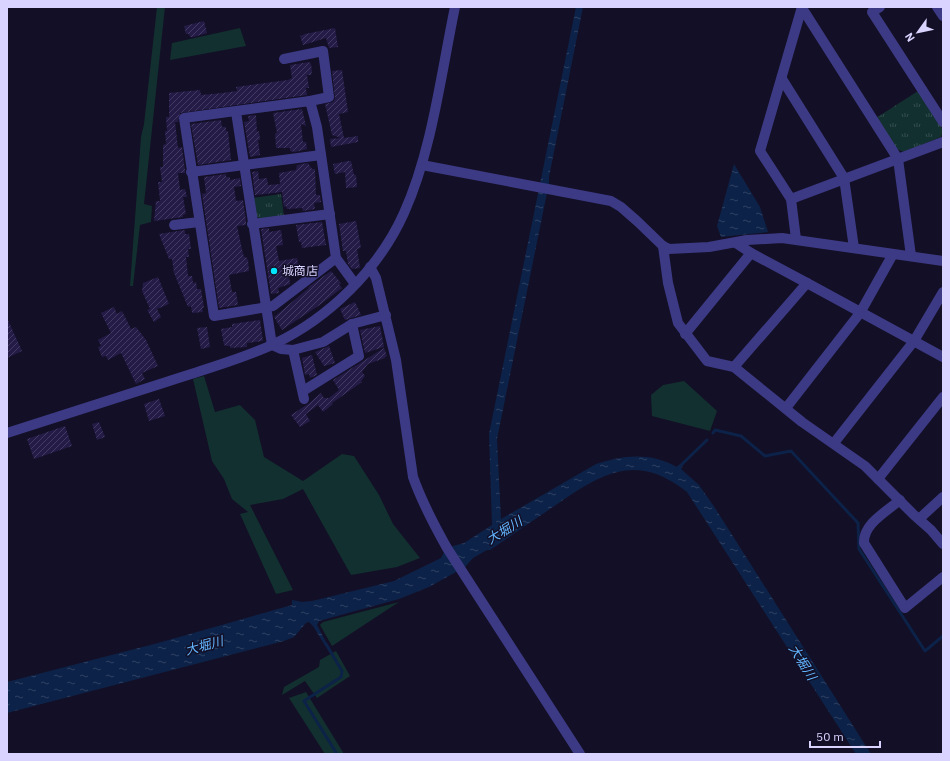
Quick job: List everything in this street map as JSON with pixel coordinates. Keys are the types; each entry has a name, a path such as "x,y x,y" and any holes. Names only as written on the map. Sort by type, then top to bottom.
{"street":[{"path":"7,433 187,375 272,345 297,332 320,316 355,284 370,267 396,230 422,165 455,7"},
{"path":"880,7 872,12 943,122"},
{"path":"937,7 943,16"},
{"path":"796,239 791,199 760,151 802,8"},
{"path":"802,8 898,159 911,256"},
{"path":"284,59 322,51 329,97 236,112 184,118 214,316 273,306 336,258"},
{"path":"782,79 844,178 854,248"},
{"path":"310,101 317,127 336,258 355,284"},
{"path":"236,112 252,224 272,345"},
{"path":"791,199 943,142"},
{"path":"191,172 321,155"},
{"path":"422,165 611,201 621,207 637,221 662,246 677,250 773,238 796,239 943,261"},
{"path":"252,224 330,214"},
{"path":"174,225 199,222"},
{"path":"736,243 751,253 943,357"},
{"path":"662,246 668,283 678,323 707,361 734,367 802,422 865,466 931,530 943,544"},
{"path":"685,334 751,253"},
{"path":"786,408 860,312 894,254"},
{"path":"370,267 376,278 396,360 413,477 431,520 447,548 580,754"},
{"path":"734,367 807,283"},
{"path":"834,443 914,341 943,292"},
{"path":"272,345 281,349 293,350 323,342 352,324 386,315"},
{"path":"293,350 304,395 359,356 352,324"},
{"path":"878,479 943,397"},
{"path":"919,519 943,497"},
{"path":"900,500 868,526 863,535 864,543 905,608 943,577"}],"green space":[{"path":"157,7 165,7 144,204 152,206 151,222 140,225 133,286 130,286 141,137 144,124"},
{"path":"240,28 246,46 170,60 172,43"},
{"path":"918,91 943,130 941,137 904,152 896,149 876,118"},
{"path":"281,194 284,216 260,219 255,215 253,198"},
{"path":"204,376 215,412 240,405 255,420 264,457 303,481 342,454 354,456 379,495 393,524 420,558 397,567 351,575 303,489 283,499 250,505 293,590 276,594 240,514 248,512 232,499 224,479 212,461 193,379"},
{"path":"684,381 717,411 710,431 652,416 651,395 663,385"},
{"path":"399,602 332,646 320,625 323,622"},
{"path":"336,651 350,676 317,698 305,681 282,695 284,687 319,667 320,660"},
{"path":"306,692 344,754 325,754 289,698"}],"water":[{"name":"大堀川","path":"576,7 583,7 497,439 501,519 596,464 606,461 637,456 657,459 677,467 679,465 683,467 681,469 699,485 715,508 871,754 856,754 687,492 668,480 651,472 634,470 618,472 587,485 490,550 487,550 473,558 465,567 429,587 399,599 319,621 317,625 328,646 326,647 309,622 306,623 294,637 284,641 7,713 7,682 158,643 292,605 292,600 302,602 312,601 394,581 441,558 444,552 447,553 453,546 464,543 492,525 489,434"},
{"path":"734,164 760,207 768,232 721,237 717,226"}],"building":[{"path":"204,21 207,33 194,37 190,37 189,34 186,34 184,26"},
{"path":"335,28 338,47 329,48 326,38 303,45 300,36"},
{"path":"309,62 311,64 312,71 311,75 307,75 309,88 306,88 307,95 180,113 178,122 175,122 178,148 182,147 185,173 178,173 180,190 185,189 187,197 183,197 186,214 183,215 183,217 154,221 156,201 160,201 158,182 162,182 160,167 163,167 163,145 166,144 165,131 167,131 166,117 169,117 169,93 200,90 201,95 222,93 237,91 236,87 288,80 292,78 290,65"},
{"path":"342,70 348,112 339,114 344,138 358,136 358,142 331,147 330,139 341,138 332,135 325,104 333,102 335,99 332,71"},
{"path":"302,109 306,126 301,124 303,142 306,142 307,149 295,152 290,151 290,148 276,148 275,133 277,133 273,113"},
{"path":"256,115 257,132 259,131 260,140 258,140 260,155 250,157 244,122 249,121 248,116"},
{"path":"221,120 222,127 226,127 226,131 228,131 231,160 198,165 191,124"},
{"path":"351,161 354,175 356,175 357,187 346,188 345,172 335,174 333,164"},
{"path":"308,163 312,169 315,169 316,195 320,195 321,202 314,203 315,209 303,211 302,208 287,209 286,206 284,207 282,192 255,195 252,172 258,171 259,179 267,178 268,185 280,184 279,173 296,170 297,165"},
{"path":"226,174 226,177 230,177 230,180 240,178 241,186 234,187 236,201 243,200 246,225 237,226 244,257 248,260 249,271 229,275 232,292 236,292 238,305 219,308 202,194 206,193 204,177"},
{"path":"356,221 361,248 357,249 360,268 352,269 348,264 346,251 343,251 339,224"},
{"path":"322,222 326,245 302,248 301,242 299,242 296,225"},
{"path":"269,228 269,232 281,230 283,245 276,246 279,261 297,258 300,274 289,275 290,284 278,288 279,293 271,294 261,229"},
{"path":"185,230 185,234 189,234 191,249 188,249 189,257 186,257 188,276 192,276 193,283 196,282 197,289 201,289 204,308 202,308 203,312 192,313 191,306 188,307 174,273 172,259 169,259 159,234"},
{"path":"331,271 341,283 339,284 342,288 282,330 274,317 310,287 307,288"},
{"path":"158,277 169,304 157,309 161,317 154,322 147,310 150,309 142,291 143,283"},
{"path":"355,302 361,315 345,320 340,309"},
{"path":"114,307 117,314 122,311 131,329 136,327 146,340 158,366 142,373 145,379 136,384 121,353 108,360 106,356 102,357 98,347 101,346 98,340 111,333 101,313"},
{"path":"7,318 22,351 7,358"},
{"path":"260,320 263,341 247,343 247,347 230,348 230,346 224,345 221,329 232,327 232,324"},
{"path":"380,326 384,347 365,353 360,330"},
{"path":"207,327 210,347 201,349 197,328"},
{"path":"329,346 335,363 324,366 315,352"},
{"path":"384,348 387,356 368,364 362,372 365,376 361,381 362,382 332,403 333,404 323,412 318,405 306,414 310,421 300,427 291,415 321,393 324,398 329,398 339,390 333,380"},
{"path":"312,355 317,375 310,378 309,374 305,375 302,358"},
{"path":"159,399 165,416 149,421 144,404"},
{"path":"99,422 105,437 97,440 92,424"},
{"path":"65,426 72,446 34,459 27,439"}],"waterway":[{"path":"713,433 715,430 741,436 765,456 791,451 858,523 859,549 925,651 943,636"},
{"path":"678,468 707,440"},
{"path":"326,644 342,671 341,677 304,701 337,754"}],"place":[{"name":"城商店","path":"274,271"}]}
